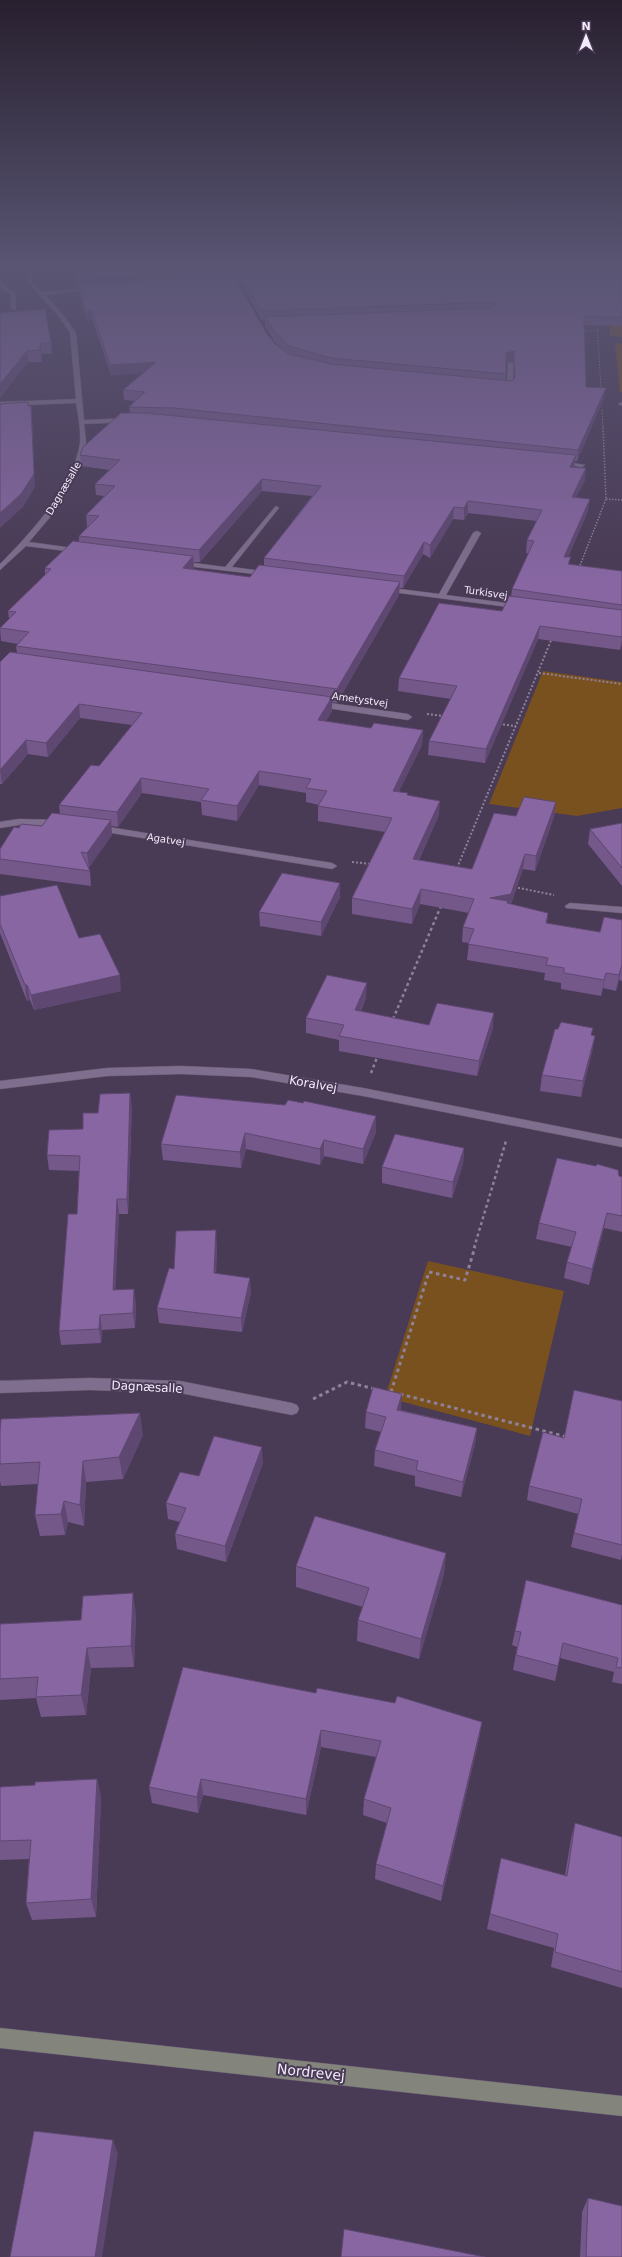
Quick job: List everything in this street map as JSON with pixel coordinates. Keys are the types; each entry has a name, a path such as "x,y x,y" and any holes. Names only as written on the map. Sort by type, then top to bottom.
{"street":[{"name":"Dagnæsalle","path":"0,568 24,544 48,516 79,462 83,442 76,369"},
{"path":"494,386 510,388 510,369"},
{"path":"0,404 79,401"},
{"path":"82,422 138,420"},
{"path":"551,462 582,465"},
{"path":"227,569 276,508"},
{"name":"Turkisvej","path":"442,596 477,533"},
{"path":"24,544 86,552"},
{"path":"172,562 281,576"},
{"name":"Turkisvej","path":"373,588 530,608"},
{"name":"Ametystvej","path":"306,703 408,717"},
{"path":"0,825 19,822 72,824"},
{"name":"Agatvej","path":"86,826 332,866"},
{"path":"570,906 622,910"},
{"name":"Koralvej","path":"0,1085 107,1072 181,1070 252,1073 363,1092 622,1143"},
{"name":"Dagnæsalle","path":"0,1387 90,1384 180,1387 292,1409"},
{"name":"Nordrevej","path":"0,2038 622,2106"}],"path":[{"path":"600,369 601,391"},
{"path":"579,570 606,499 602,403"},
{"path":"606,499 622,500"},
{"path":"456,870 539,673 554,633"},
{"path":"539,673 622,684"},
{"path":"408,717 428,714 450,717"},
{"path":"494,723 516,726"},
{"path":"332,866 357,861 372,864"},
{"path":"506,886 552,893 570,906"},
{"path":"393,1020 444,899"},
{"path":"363,1092 381,1049"},
{"path":"391,1392 429,1272 465,1280 506,1140"},
{"path":"292,1409 347,1382 568,1437"}],"shaded area":[{"path":"618,369 622,369 622,392 620,392"},
{"path":"543,671 622,682 622,808 577,816 489,804"},
{"path":"428,1261 564,1291 530,1436 385,1397"}],"building":[{"path":"0,369 12,369 0,384"},
{"path":"147,369 387,369 511,381 515,378 515,369 586,369 586,387 606,388 578,450 174,408 129,407 145,392 123,390"},
{"path":"455,369 506,369 506,374"},
{"path":"28,402 28,406 31,406 34,474 21,494 0,513 0,404"},
{"path":"121,413 145,413 576,455 570,467 586,468 572,497 590,499 564,557 571,557 568,564 622,571 622,605 512,589 534,541 527,540 542,510 468,501 464,508 454,507 430,545 424,542 404,576 264,558 321,486 262,479 199,550 79,536 99,516 86,515 115,486 95,484 120,460 80,455 83,447"},
{"path":"73,541 193,556 183,568 250,577 259,565 400,582 337,689 16,646 29,632 0,628 16,612 8,611 51,569 45,568"},
{"path":"509,596 622,610 622,637 540,626 486,749 429,741 457,686 399,678 439,603 502,611"},
{"path":"10,652 332,697 318,720 371,728 374,723 423,730 393,791 440,801 413,859 472,869 494,813 516,816 524,797 556,802 536,856 525,854 511,894 490,898 508,901 507,903 548,913 546,923 600,932 604,917 622,920 622,965 619,975 606,973 604,980 564,973 564,968 546,965 548,958 468,944 474,929 463,927 474,899 421,889 412,909 352,898 392,818 318,806 327,791 306,788 311,779 259,771 237,806 201,800 209,789 141,778 117,812 59,805 91,765 99,766 142,713 79,704 46,743 26,740 0,770 0,662"},
{"path":"52,813 111,820 87,853 81,852 90,871 0,859 0,849 14,827 19,828 21,824 42,826"},
{"path":"622,823 622,868 590,829"},
{"path":"282,873 340,883 321,922 259,912"},
{"path":"57,885 79,938 100,934 120,975 31,995 27,985 25,985 0,924 0,896"},
{"path":"327,975 367,983 355,1010 429,1025 437,1003 494,1013 479,1061 339,1036 344,1025 306,1018"},
{"path":"561,1022 593,1028 591,1035 595,1036 583,1081 542,1075 555,1029 558,1029"},
{"path":"130,1093 127,1199 117,1199 113,1290 134,1289 133,1313 100,1315 99,1329 59,1331 68,1214 77,1214 80,1156 47,1155 49,1130 83,1129 83,1113 98,1113 100,1094"},
{"path":"176,1095 285,1105 288,1100 303,1103 304,1101 376,1116 363,1149 324,1140 320,1149 245,1133 240,1152 161,1144"},
{"path":"395,1134 464,1148 453,1182 382,1167"},
{"path":"557,1158 596,1166 597,1164 618,1170 619,1176 622,1177 622,1216 607,1213 592,1269 567,1262 576,1232 539,1223"},
{"path":"216,1230 214,1273 250,1278 241,1318 157,1308 169,1268 174,1269 176,1231"},
{"path":"373,1387 402,1394 397,1410 477,1428 463,1482 416,1470 418,1461 375,1450 386,1417 366,1412"},
{"path":"574,1390 622,1401 622,1545 574,1533 582,1499 529,1486 543,1432 564,1438"},
{"path":"140,1413 119,1457 83,1461 80,1505 64,1501 61,1514 35,1515 40,1462 0,1464 1,1419"},
{"path":"214,1436 262,1447 225,1546 175,1534 186,1508 166,1503 180,1472 199,1476"},
{"path":"315,1516 446,1553 421,1639 358,1620 369,1588 296,1566"},
{"path":"526,1580 622,1605 622,1668 616,1667 618,1658 563,1643 558,1666 516,1655 521,1632 515,1631"},
{"path":"133,1593 131,1646 87,1648 81,1695 36,1697 38,1677 0,1679 0,1624 81,1620 83,1596"},
{"path":"183,1667 316,1693 317,1688 395,1703 397,1696 482,1722 443,1886 376,1864 391,1808 364,1799 381,1741 321,1730 306,1799 201,1779 197,1797 149,1787"},
{"path":"97,1779 91,1899 26,1903 31,1840 0,1841 0,1787 35,1785 35,1782"},
{"path":"575,1823 622,1837 622,1972 555,1952 558,1934 490,1914 501,1858 567,1876"},
{"path":"34,2131 113,2140 95,2257 10,2257"},
{"path":"588,2198 622,2206 622,2257 586,2257"},
{"path":"344,2229 485,2257 341,2257"}]}
